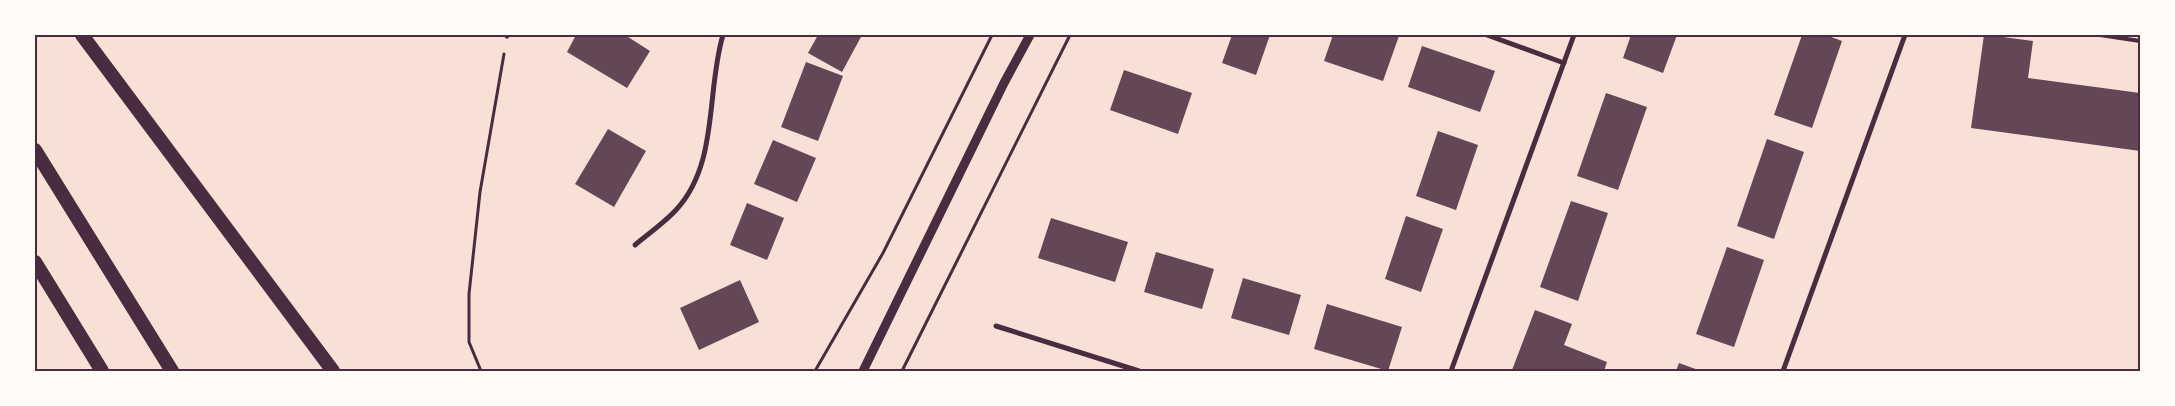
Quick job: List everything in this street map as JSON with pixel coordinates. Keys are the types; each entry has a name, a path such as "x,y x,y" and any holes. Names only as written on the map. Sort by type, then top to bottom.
{"highway":[{"path":"82,35 333,371"},
{"path":"35,150 172,371"},
{"path":"35,262 102,371"}],"street":[{"path":"635,245 676,210 695,182 708,136 718,50 723,35"},
{"path":"863,371 1004,83 1030,35"},
{"path":"1487,35 1564,63"},
{"path":"1451,371 1574,35"},
{"path":"1783,371 1905,35"},
{"path":"996,326 1139,371"}],"lane":[{"path":"2100,35 2140,41"}],"path":[{"path":"481,371 470,342 469,294 480,192 508,35"},
{"path":"815,371 883,253 992,35"},
{"path":"902,371 1070,35"}],"building":[{"path":"576,35 625,35 650,51 627,88 567,52"},
{"path":"818,35 862,35 842,72 808,53"},
{"path":"1232,35 1270,35 1256,75 1222,63"},
{"path":"1333,35 1399,36 1383,81 1324,61"},
{"path":"1631,35 1677,35 1663,73 1623,58"},
{"path":"1802,35 1826,35 1842,41 1812,128 1774,115"},
{"path":"1984,35 2003,35 2003,37 2033,41 2028,78 2140,93 2140,151 1971,128"},
{"path":"1422,46 1495,71 1480,112 1408,87"},
{"path":"806,62 843,76 818,141 781,127"},
{"path":"1124,70 1192,93 1178,134 1110,110"},
{"path":"1606,93 1647,107 1618,190 1577,176"},
{"path":"608,129 646,151 614,207 575,184"},
{"path":"1438,131 1478,145 1456,210 1416,196"},
{"path":"1767,139 1804,152 1774,239 1737,226"},
{"path":"773,140 816,158 797,202 754,184"},
{"path":"1571,201 1608,213 1578,301 1540,287"},
{"path":"747,203 784,218 767,260 730,245"},
{"path":"1406,216 1443,229 1421,292 1385,279"},
{"path":"1051,218 1128,242 1115,282 1038,258"},
{"path":"1727,247 1764,260 1734,347 1696,334"},
{"path":"1156,252 1214,269 1202,309 1144,292"},
{"path":"1243,278 1301,295 1289,335 1231,318"},
{"path":"740,280 759,322 699,350 680,308"},
{"path":"1327,304 1402,327 1388,371 1314,349"},
{"path":"1535,310 1572,324 1564,345 1607,362 1604,371 1512,370"},
{"path":"1679,363 1701,371 1676,371"}]}
